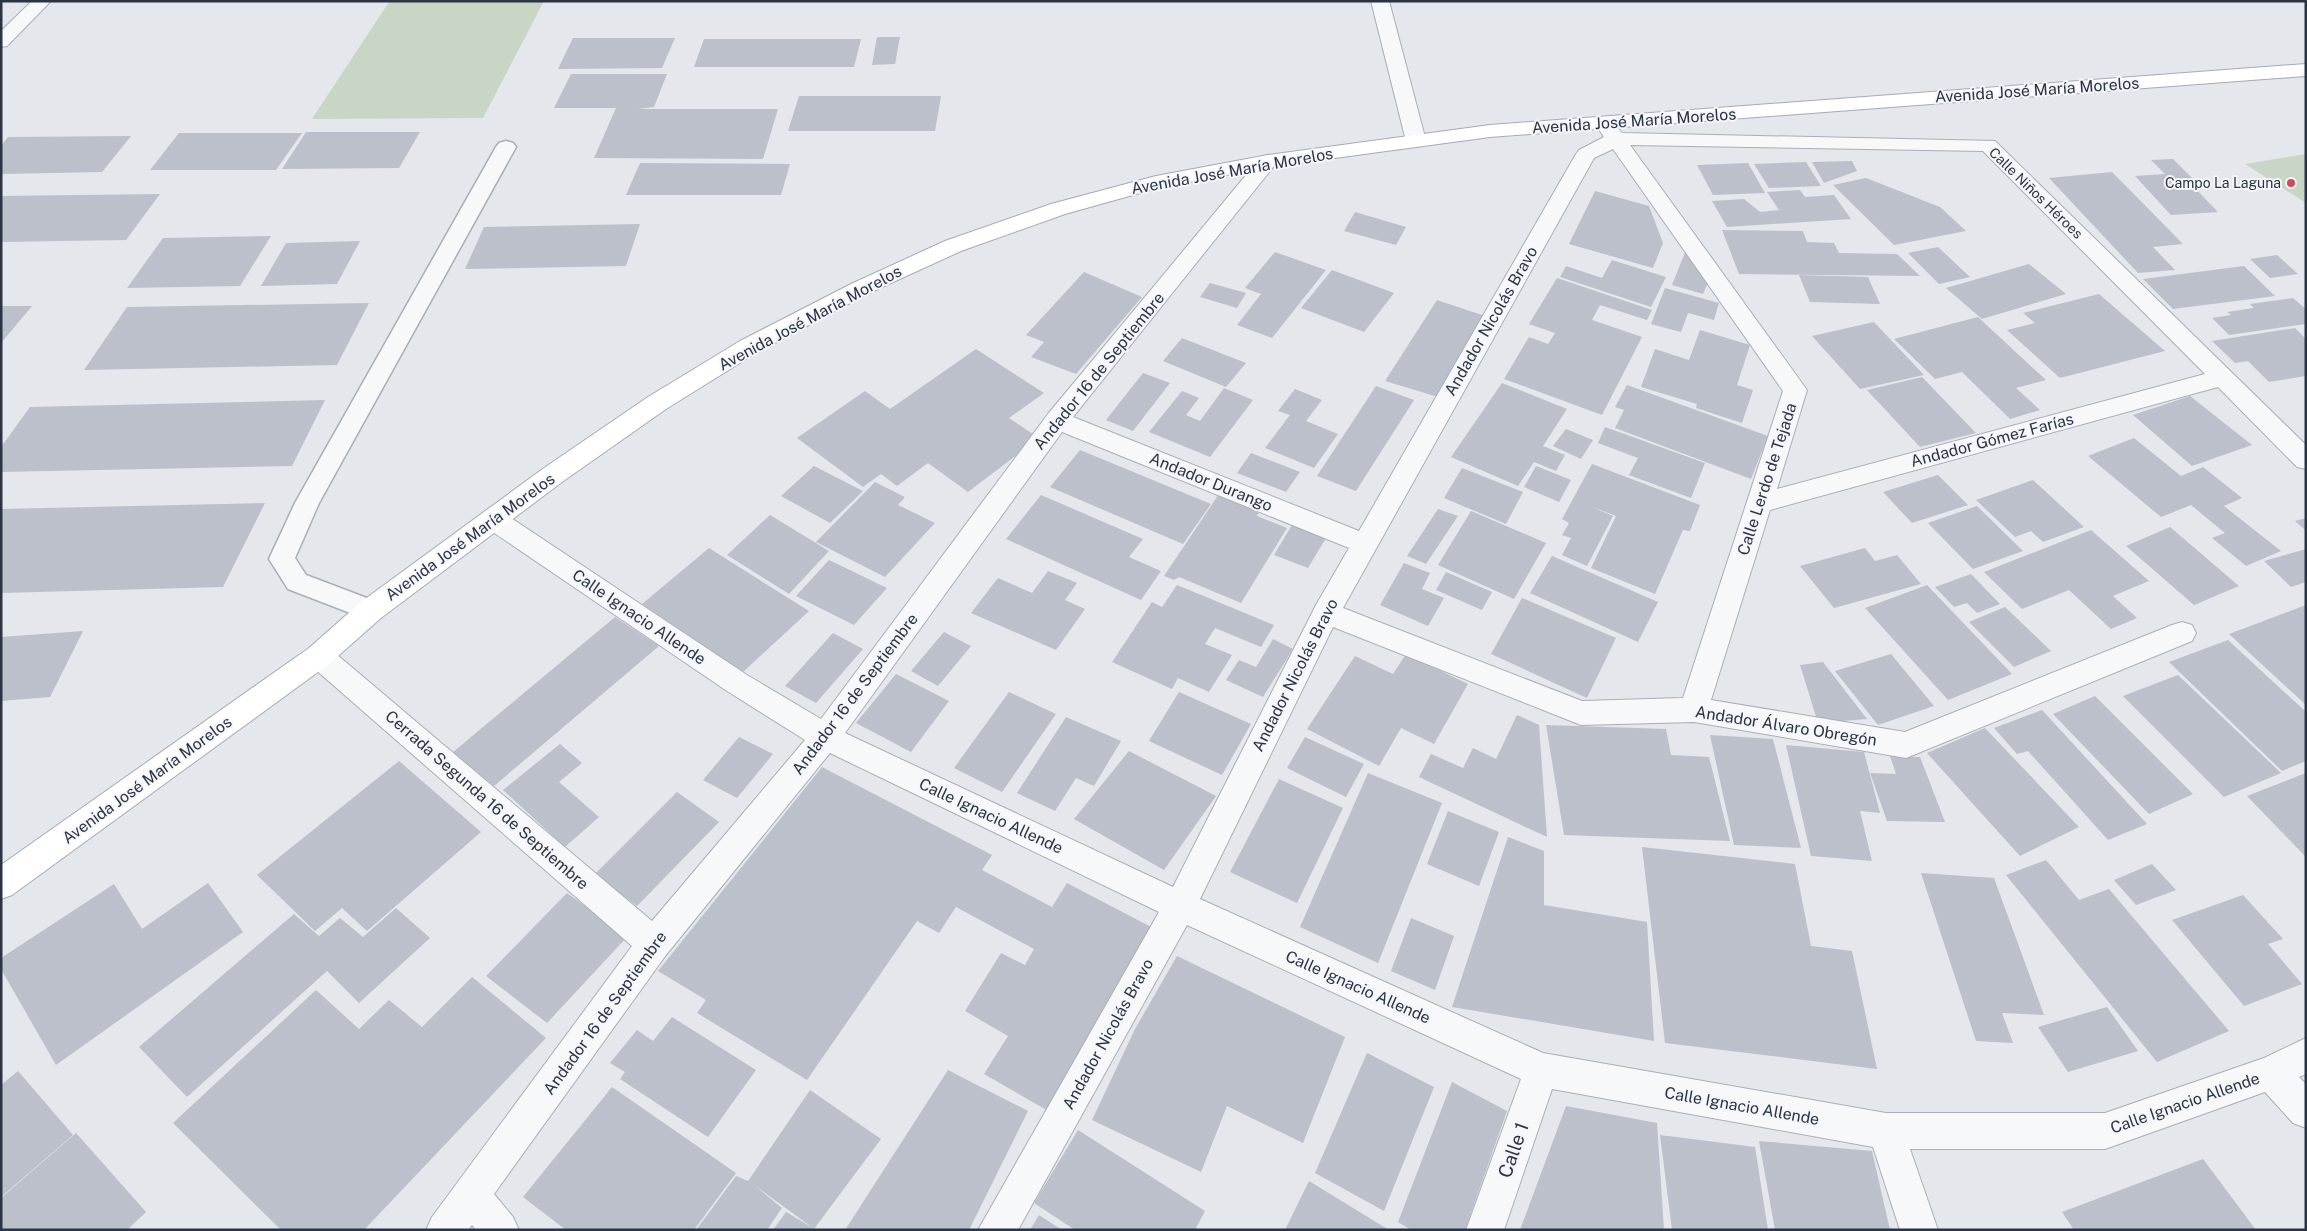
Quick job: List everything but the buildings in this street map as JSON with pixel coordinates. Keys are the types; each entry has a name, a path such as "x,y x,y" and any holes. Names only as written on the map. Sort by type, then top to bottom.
{"main road":[{"name":"Avenida José María Morelos","path":"1,884 319,656 371,610 657,403 748,347 859,289 953,246 1058,209 1156,182 1268,161 1490,131 1610,131 2306,70"}],"street":[{"path":"1,42 42,1"},
{"path":"1380,1 1416,141"},
{"name":"Calle Niños Héroes","path":"1610,131 1988,145 2306,460"},
{"name":"Calle Lerdo de Tejada","path":"1610,131 1795,390 1694,710"},
{"name":"Andador Nicolás Bravo","path":"997,1230 1180,906 1326,613 1586,154 1610,131"},
{"name":"Andador 16 de Septiembre","path":"446,1230 654,944 824,737 1057,420 1268,161"},
{"name":"Andador Gómez Farías","path":"1759,503 2224,377"},
{"name":"Andador Durango","path":"1057,420 1365,544"},
{"name":"Calle Ignacio Allende","path":"494,520 737,683 824,737 1180,906 1541,1070 1886,1131 2105,1131 2271,1073 2306,1055"},
{"name":"Andador Álvaro Obregón","path":"1326,613 1580,713 1694,710 1906,746 2182,633"},
{"name":"Cerrada Segunda 16 de Septiembre","path":"319,656 654,944"},
{"name":"Calle 1","path":"1485,1230 1541,1070"},
{"path":"2271,1073 2306,1110"},
{"path":"1886,1131 1919,1230"},
{"path":"472,1196 500,1230"}],"lane":[{"path":"371,610 297,582 282,559 307,503 506,147"}],"green space":[{"path":"544,1 483,118 312,119 389,2"},
{"name":"Campo La Laguna","path":"2306,154 2306,203 2245,164"}],"place":[{"name":"Campo La Laguna","path":"2291,183"}]}
